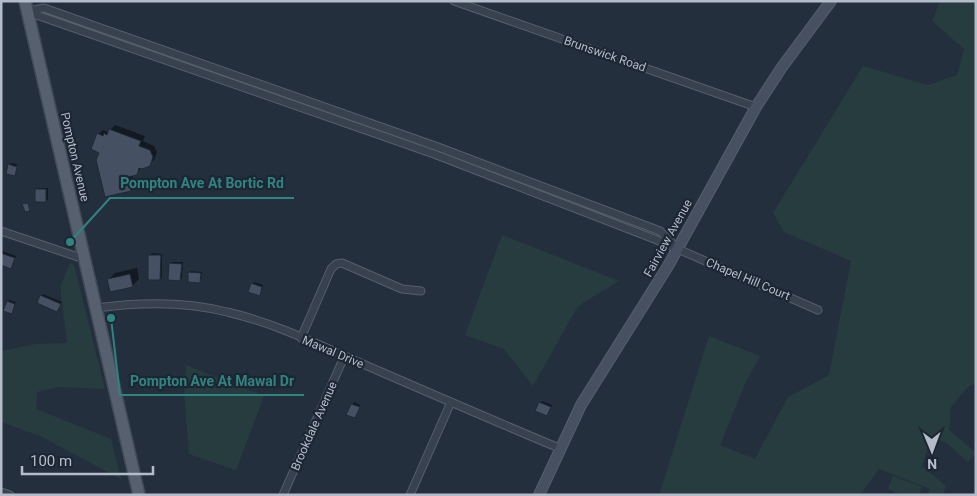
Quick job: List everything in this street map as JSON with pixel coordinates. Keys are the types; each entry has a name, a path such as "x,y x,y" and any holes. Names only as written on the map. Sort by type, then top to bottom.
{"main road":[{"name":"Fairview Avenue","path":"539,495 560,448 595,380 645,303 756,107 782,67 831,1"},
{"name":"Pompton Avenue","path":"27,6 139,495"}],"street":[{"name":"Brunswick Road","path":"454,1 756,107"},
{"path":"27,6 44,8 462,156 660,231 677,248"},
{"name":"Chapel Hill Court","path":"27,6 137,50 459,164 564,204 677,248 818,310"},
{"path":"137,50 140,42"},
{"path":"247,89 250,80"},
{"path":"350,125 353,117"},
{"path":"459,164 462,156"},
{"path":"564,204 566,196"},
{"path":"1,231 84,259"},
{"path":"301,338 336,264 342,264 402,289 421,291"},
{"name":"Mawal Drive","path":"96,308 139,303 195,306 242,316 301,338 560,448"},
{"name":"Brookdale Avenue","path":"283,495 344,357"},
{"path":"410,495 451,402"},
{"path":"1,492 10,495"}],"green space":[{"path":"940,1 976,1 976,383 968,387 951,407 949,430 976,453 968,462 949,445 932,436 922,466 946,486 943,495 928,495 930,489 879,469 860,495 659,495 709,336 760,356 745,384 720,445 755,459 788,397 829,375 851,261 784,232 773,213 863,66 928,85 957,75 964,49 932,21"},
{"path":"502,235 619,281 578,306 533,386 504,349 465,335"},
{"path":"70,263 74,265 105,389 58,387 37,392 36,409 111,439 121,479 40,436 1,422 1,351 36,344 67,343 60,287"},
{"path":"186,365 264,396 236,470 189,454 184,392"},
{"path":"893,476 922,487 919,495 902,495 888,489"}],"building":[{"path":"109,129 141,141 139,146 150,150 153,157 150,166 142,169 139,168 137,175 128,177 131,191 105,197 96,160 99,153 91,149 97,133 103,136 104,133 107,135"},
{"path":"8,164 17,167 15,176 6,174"},
{"path":"35,189 46,189 46,202 35,202"},
{"path":"28,203 30,211 25,212 22,204"},
{"path":"1,253 15,258 11,269 1,265"},
{"path":"148,255 161,255 160,280 148,280"},
{"path":"169,263 182,264 180,281 168,280"},
{"path":"188,272 201,273 200,283 188,282"},
{"path":"130,274 133,287 110,292 107,279"},
{"path":"251,283 262,287 260,296 248,292"},
{"path":"40,295 61,304 57,312 37,303"},
{"path":"7,301 15,304 12,314 3,311"},
{"path":"539,402 551,407 547,416 535,411"},
{"path":"351,404 360,407 355,418 346,415"}],"place":[{"name":"Pompton Ave At Bortic Rd","path":"70,242"},
{"name":"Pompton Ave At Mawal Dr","path":"111,318"}]}
